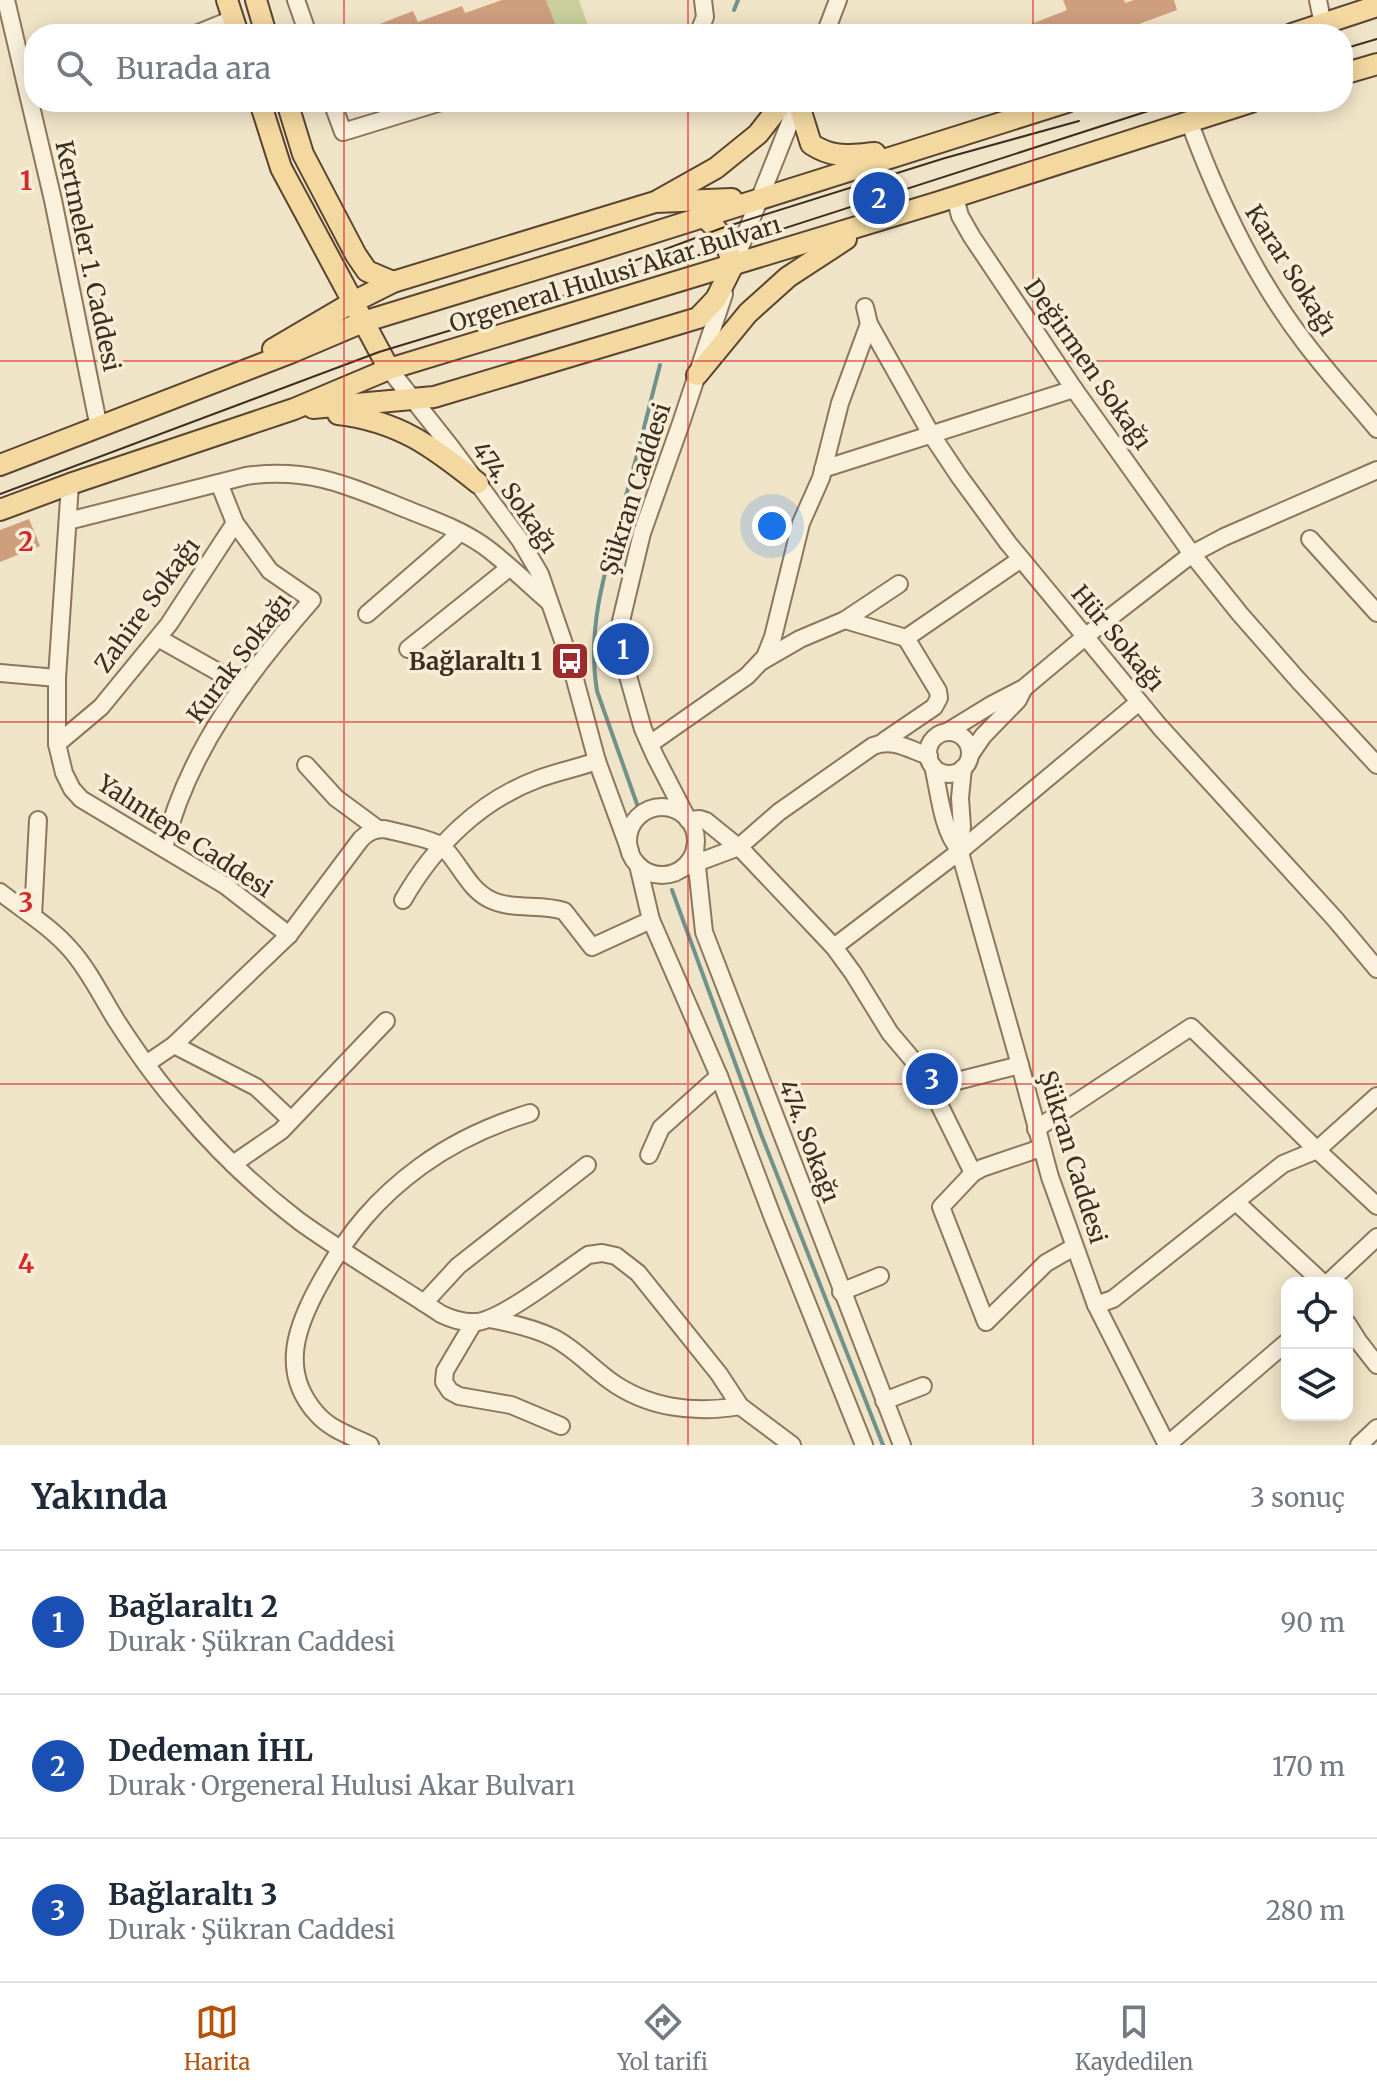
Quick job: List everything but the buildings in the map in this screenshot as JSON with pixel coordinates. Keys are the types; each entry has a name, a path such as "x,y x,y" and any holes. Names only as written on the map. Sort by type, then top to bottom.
{"main road":[{"path":"256,0 263,24"},
{"path":"1326,24 1377,6"},
{"path":"1353,72 1376,67"},
{"path":"263,112 281,168 389,369"},
{"path":"290,112 303,154 356,255 367,271 393,282"},
{"path":"218,381 393,282 655,202 716,168 758,134 775,112"},
{"path":"801,112 811,144 824,153 839,156 911,151"},
{"name":"Orgeneral Hulusi Akar Bulvarı","path":"0,465 363,322 1035,112"},
{"name":"Orgeneral Hulusi Akar Bulvarı","path":"0,510 294,409 389,369 955,197 1218,112"},
{"path":"655,202 760,197"},
{"path":"294,409 434,397 698,318 716,299 733,265 726,243 702,216"},
{"path":"697,375 748,313 788,277 874,222"},
{"path":"294,409 358,416 398,428 437,450 478,483"}],"street":[{"name":"Kertmeler 1. Caddesi","path":"6,0 24,77"},
{"path":"296,0 304,24"},
{"path":"702,24 705,17 703,0"},
{"path":"829,24 838,0"},
{"path":"1318,0 1323,24"},
{"name":"Kertmeler 1. Caddesi","path":"32,112 99,428"},
{"path":"336,112 343,132 408,112"},
{"name":"Şükran Caddesi","path":"687,819 650,744 635,703 620,625 642,533 733,265 794,112"},
{"name":"Karar Sokağı","path":"1189,121 1218,194 1267,287 1306,344 1377,429"},
{"name":"Değirmen Sokağı","path":"955,197 960,216 972,237 1074,389 1192,554 1240,614 1377,765"},
{"name":"Hür Sokağı","path":"865,307 869,324 931,434 983,510 1139,702 1377,969"},
{"path":"762,661 773,637 801,523 821,478 840,403 869,324"},
{"name":"474. Sokağı","path":"389,369 520,540 540,574 570,661 597,761 634,858 651,920 719,1076 864,1445"},
{"path":"823,469 1074,389"},
{"path":"959,850 948,830 931,761 930,745 934,739 1024,688 1192,554 1377,470"},
{"path":"68,521 261,474 318,477 344,484 460,532 485,547 550,602"},
{"path":"219,483 235,523"},
{"name":"Yalıntepe Caddesi","path":"70,484 57,678 57,744 64,773 76,794 86,803 226,886 289,935"},
{"name":"Zahire Sokağı","path":"57,744 101,707 158,638 235,523"},
{"name":"Kurak Sokağı","path":"164,848 177,802 196,758 243,686 312,600 270,571 235,523"},
{"path":"367,614 460,532"},
{"path":"1310,539 1377,613"},
{"path":"906,638 1021,559"},
{"path":"408,649 509,568"},
{"path":"650,744 747,676 762,661 800,639 845,620 899,584"},
{"path":"692,860 695,832 680,813 657,808 636,820 629,835 634,858 644,870 668,875 692,860 739,847 779,812 934,707 939,698 938,691 906,638 845,620"},
{"path":"158,638 243,686"},
{"path":"0,673 57,678"},
{"path":"884,741 931,761 946,774 957,772 983,736 1018,700 1024,688"},
{"path":"834,947 959,850 1139,702"},
{"path":"947,732 958,734 968,744 960,798 962,827 959,850 1020,1065"},
{"path":"403,900 422,869 442,845 478,812 514,789 597,761"},
{"path":"306,765 336,798 378,829"},
{"path":"687,819 706,821 739,847 834,947 890,1033 932,1079 935,1096 973,1173"},
{"path":"33,916 38,820"},
{"path":"146,1064 174,1045 289,935 361,839 378,829 442,845 470,882 498,903 564,911 592,947 651,920"},
{"name":"474. Sokağı","path":"692,860 704,932 902,1445"},
{"path":"0,892 56,934 80,960 146,1064 187,1115 233,1164 275,1202 340,1248 450,1318 521,1325 555,1339 571,1348 611,1382 653,1402 703,1411 740,1406"},
{"path":"233,1164 281,1131 386,1021"},
{"path":"1036,1129 1191,1027 1377,1206"},
{"path":"174,1045 256,1087 291,1120"},
{"name":"Şükran Caddesi","path":"932,1079 957,1081 1020,1065 1041,1148 1096,1305 1167,1445"},
{"path":"649,1155 661,1128 719,1076"},
{"path":"1096,1305 1113,1299 1283,1164 1317,1150 1377,1096"},
{"path":"370,1445 332,1427 317,1414 304,1395 295,1370 296,1341 303,1316 340,1248 385,1196 441,1152 484,1129 530,1113"},
{"path":"1041,1148 973,1173 941,1207 986,1322 1046,1263 1074,1247"},
{"path":"424,1303 458,1266 587,1165"},
{"path":"1236,1202 1319,1277"},
{"path":"1333,1277 1377,1237"},
{"path":"561,1426 511,1405 459,1396 447,1387 445,1371 481,1321 497,1316 588,1255 602,1253 616,1256 647,1283 719,1374 740,1406 792,1445"},
{"path":"841,1292 880,1276"},
{"path":"1353,1332 1377,1365"},
{"path":"1167,1445 1281,1347"},
{"path":"884,1401 923,1386"},
{"path":"1359,1445 1377,1428"}],"green space":[{"path":"546,0 579,0 587,24 555,24"}],"waterway":[{"path":"734,10 738,0"},
{"path":"638,807 597,691 594,642 605,572 660,365"},
{"path":"672,890 761,1134 883,1445"}],"tram line":[{"path":"1353,46 1377,39"},
{"path":"0,494 379,352 742,242 1145,112"},
{"path":"599,274 722,228 945,158 1079,121"}],"place":[{"name":"Dedeman İHL","path":"879,198"},
{"name":"Bağlaraltı 2","path":"623,649"},
{"name":"Bağlaraltı 1","path":"570,661"},
{"name":"Bağlaraltı 3","path":"932,1079"}]}
